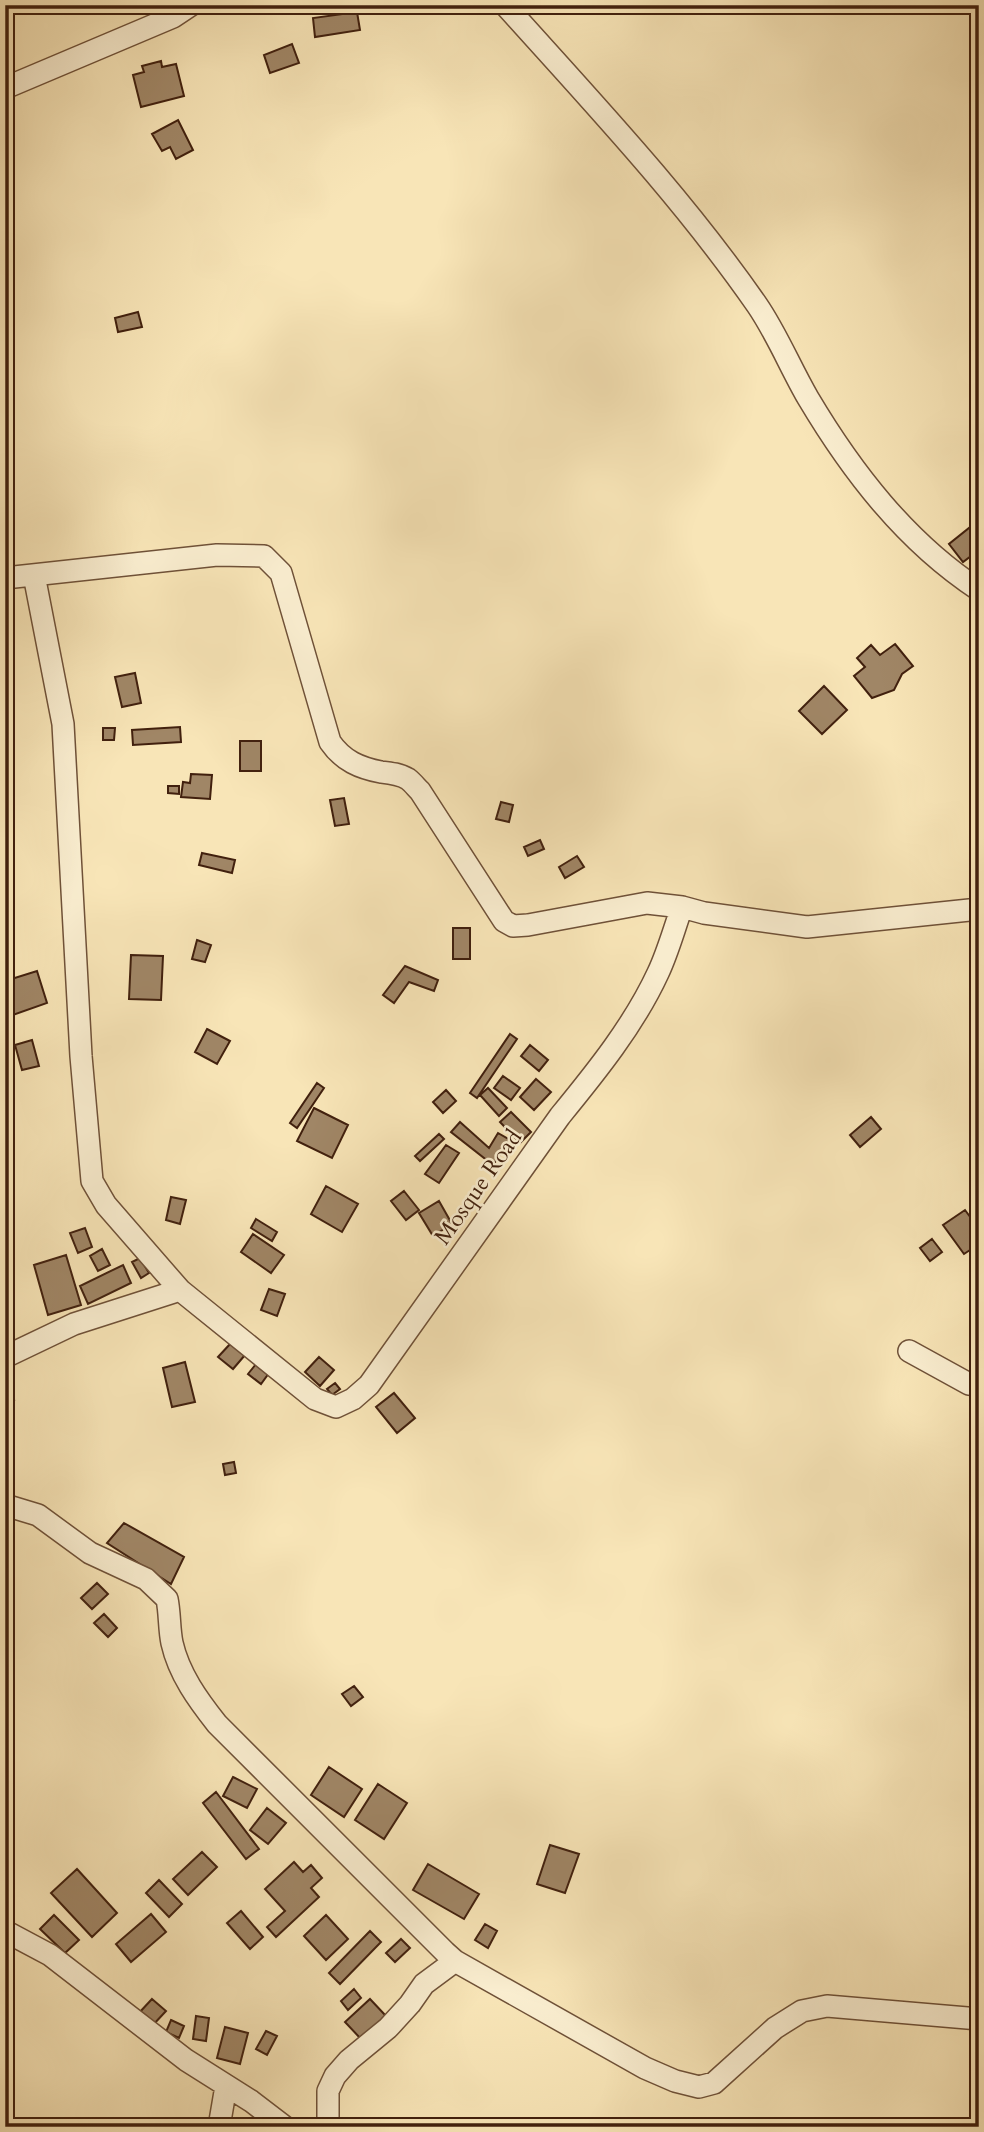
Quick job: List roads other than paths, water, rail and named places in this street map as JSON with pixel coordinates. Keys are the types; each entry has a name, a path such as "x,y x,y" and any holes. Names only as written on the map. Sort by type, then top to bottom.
{"street":[{"path":"5,88 173,17 191,5"},
{"path":"505,5 668,188 750,296 841,451 878,499 952,572 979,590"},
{"path":"5,578 217,555 264,556 281,573 330,742 337,752 349,761 364,769 397,774 408,779 420,791 503,921 513,926 647,903 807,928 979,909"},
{"name":"Mosque Road","path":"34,575 63,724 81,1055 92,1181 106,1205 180,1290 315,1399 336,1408 354,1399 369,1385 633,1017 658,973 682,907"},
{"path":"5,1357 74,1324 180,1290"},
{"path":"909,1350 969,1384 979,1385"},
{"path":"5,1505 38,1515 90,1553 146,1579 167,1599 172,1642 182,1669 194,1694 217,1724 456,1961 645,2068 675,2081 699,2087 713,2083 775,2028 802,2011 827,2006 979,2019"},
{"path":"5,1931 50,1955 186,2060 285,2127"},
{"path":"328,2127 328,2091 335,2076 349,2060 388,2028 410,2004 424,1983 456,1961"},
{"path":"219,2127 226,2086"}]}
